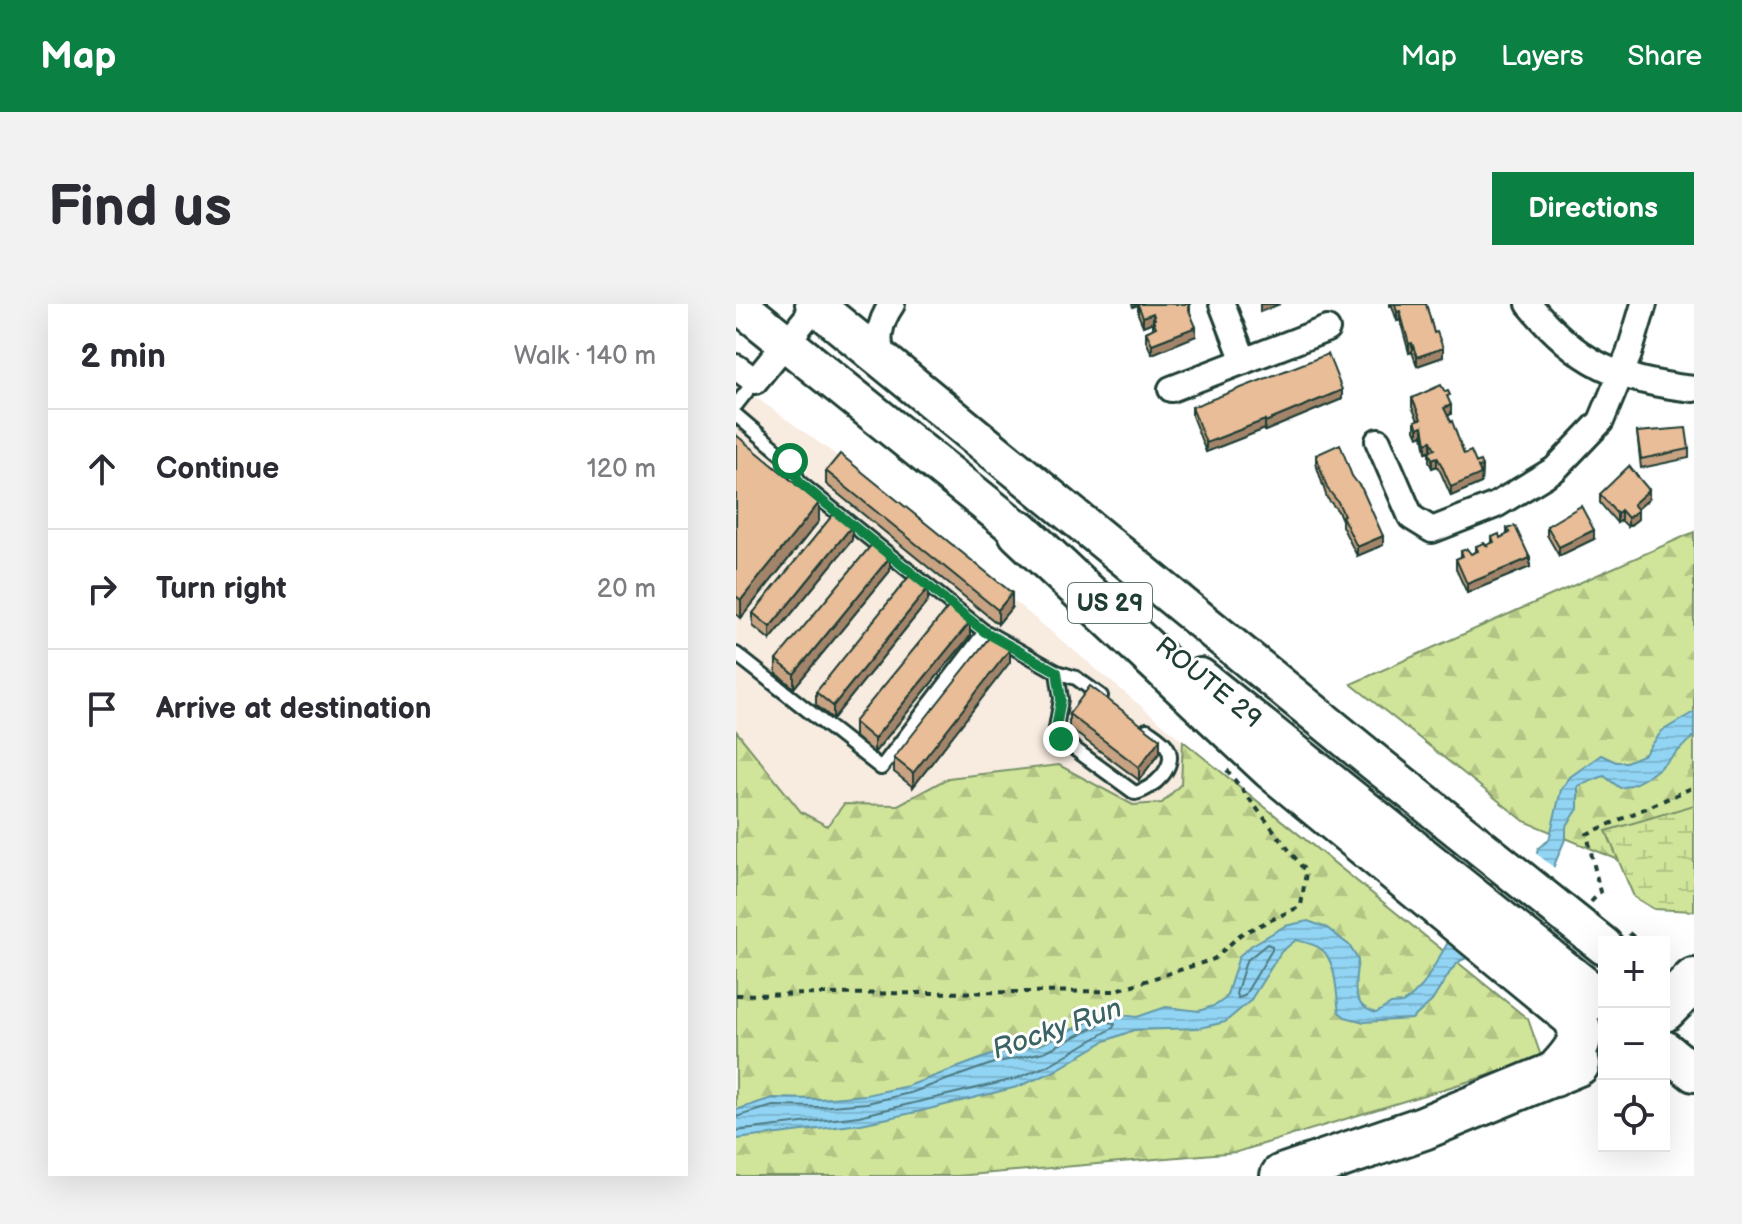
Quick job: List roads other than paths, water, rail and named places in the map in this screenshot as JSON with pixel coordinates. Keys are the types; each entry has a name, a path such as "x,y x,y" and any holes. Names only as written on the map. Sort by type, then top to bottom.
{"highway":[{"path":"1020,532 1272,768 1424,875 1526,958 1573,1016 1581,1034 1577,1046 1554,1075"},
{"path":"1282,1176 1423,1128 1598,1055"}],"main road":[{"path":"738,304 1020,532"},
{"name":"ROUTE 29","path":"815,305 1460,830 1576,908 1598,938"},
{"path":"1526,958 1598,998"},
{"path":"1670,1054 1694,1073"}],"street":[{"path":"892,304 882,318 879,338 883,358 892,369"},
{"path":"1222,304 1244,361"},
{"path":"1529,304 1551,331 1573,349 1620,375 1650,384 1694,389"},
{"path":"1378,441 1411,517 1432,530 1496,505 1555,469 1601,421 1629,354 1644,304"},
{"path":"746,374 786,343 815,305"},
{"path":"1171,389 1327,329"}],"lane":[{"path":"736,405 746,374"},
{"path":"736,415 790,461 799,482 985,632 1057,672 1076,678 1110,703"},
{"path":"736,654 881,768 985,632"},
{"path":"1057,672 1061,699 1056,728 1061,739 1135,793 1152,787 1168,767 1171,756 1167,745 1133,720"}],"water":[{"name":"Rocky Run","path":"1694,712 1694,736 1651,775 1620,788 1604,776 1578,786 1578,809 1566,827 1566,837 1546,885 1494,945 1460,961 1452,969 1432,1001 1412,1019 1364,1022 1345,1017 1339,1012 1335,978 1326,955 1316,946 1296,940 1281,952 1250,1001 1225,1022 1200,1028 1134,1030 1105,1041 1053,1072 1017,1087 921,1111 861,1124 736,1139 736,1110 772,1098 819,1099 866,1095 908,1086 991,1055 1042,1044 1106,1013 1137,1017 1166,1007 1199,1011 1216,1005 1226,998 1239,956 1285,926 1308,921 1327,928 1349,945 1358,960 1356,992 1361,1004 1376,1013 1391,1004 1402,1003 1423,985 1447,944 1480,930 1533,866 1538,848 1549,840 1561,790 1570,777 1601,755 1616,762 1626,762 1645,754 1662,731"}]}
